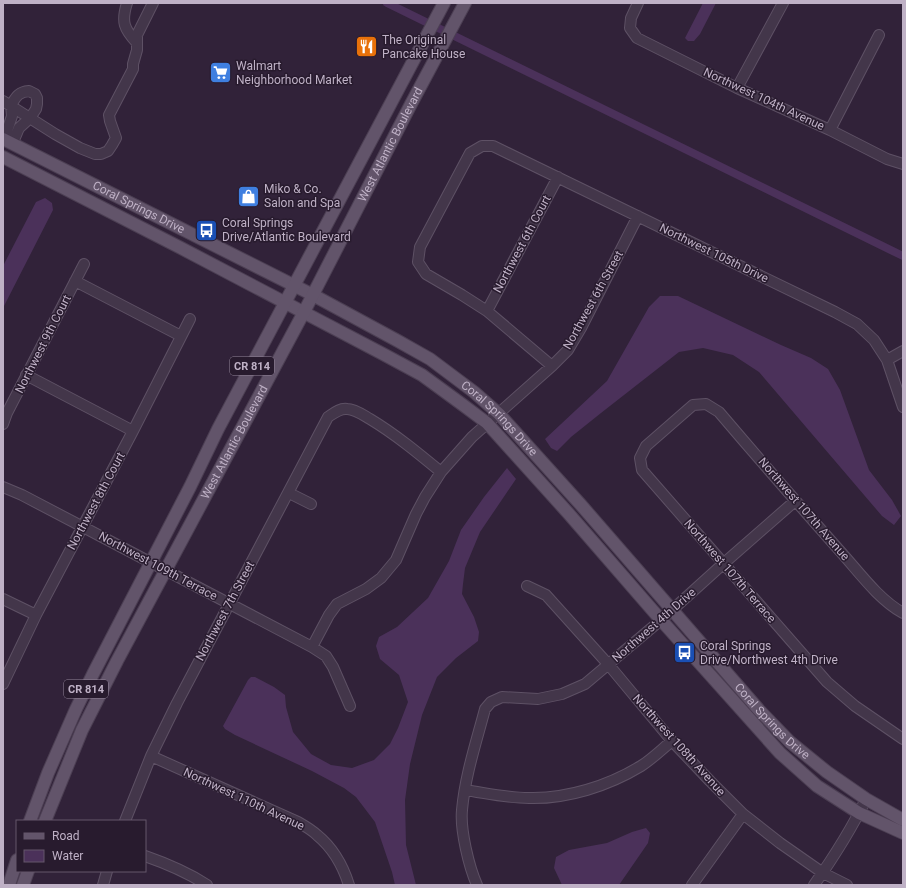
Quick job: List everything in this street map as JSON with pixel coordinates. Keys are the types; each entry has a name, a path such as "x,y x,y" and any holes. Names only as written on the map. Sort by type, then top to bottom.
{"main road":[{"name":"West Atlantic Boulevard","path":"45,820 82,730 116,661 304,312 411,104 465,3"},
{"name":"West Atlantic Boulevard","path":"30,820 48,772 76,708 99,662 190,487 218,429 442,7"},
{"name":"Coral Springs Drive","path":"5,144 313,295 398,340 430,359 474,392 499,414 581,505 759,710 790,742 827,772 903,820"},
{"name":"Coral Springs Drive","path":"3,157 285,302 422,375 488,423 780,753 817,786 859,813 903,834"},
{"path":"9,885 16,863"},
{"path":"23,885 28,872"}],"street":[{"path":"127,3 124,13 124,23 129,34 137,43"},
{"path":"7,103 80,148 95,154 101,154 108,151 116,138 109,114 133,70 137,50 137,35 153,3"},
{"name":"Northwest 104th Avenue","path":"638,3 631,18 630,28 637,38 737,88 830,130 887,159 903,164"},
{"path":"737,88 783,3"},
{"path":"830,130 879,35"},
{"path":"5,144 14,140 19,128 30,118 36,109 37,98 35,94 29,91 23,92 7,103"},
{"path":"5,144 7,131 12,116 7,103"},
{"name":"Northwest 105th Drive","path":"487,311 462,294 426,274 418,262 420,247 470,153 482,146 493,146 857,324 874,340 887,360 903,407"},
{"name":"Northwest 6th Court","path":"487,311 558,177"},
{"name":"Northwest 6th Street","path":"312,647 329,615 337,604 376,582 396,560 416,514 441,472 472,437 568,350 581,328 638,216"},
{"name":"Northwest 9th Court","path":"3,424 26,375 84,264"},
{"path":"75,281 181,336"},
{"path":"487,311 552,366"},
{"name":"Northwest 8th Court","path":"3,684 36,615 190,319"},
{"path":"887,360 903,351"},
{"path":"26,375 133,431"},
{"name":"Northwest 107th Terrace","path":"706,404 693,405 646,446 640,458 642,470 827,682 855,706 903,740"},
{"name":"Northwest 107th Avenue","path":"706,404 719,412 878,593 903,613"},
{"name":"Northwest 7th Street","path":"125,820 151,756 177,703 328,417 338,410 348,408 359,412 412,448 441,472"},
{"name":"Northwest 109th Terrace","path":"3,487 22,495 165,569 312,647 326,656 333,667 350,706"},
{"path":"289,493 312,504"},
{"name":"Northwest 4th Drive","path":"465,790 468,771 486,709 491,702 502,697 538,699 562,694 585,684 661,620 796,501"},
{"name":"Northwest 108th Avenue","path":"527,586 546,595 608,664 672,741 743,814 780,843 823,873 848,885"},
{"path":"3,599 36,615"},
{"path":"477,885 464,837 462,812 465,790 503,796 529,798 559,796 594,788 620,778 643,765 672,741"},
{"name":"Northwest 110th Avenue","path":"151,756 298,822 317,834 332,850 344,871 349,885"},
{"path":"814,885 823,873 859,813 866,798"},
{"path":"692,885 743,814"},
{"path":"146,856 190,874 207,885"},
{"path":"103,885 107,872"}],"water":[{"path":"703,3 716,3 700,34 694,41 688,41 685,38"},
{"path":"45,198 52,203 53,210 3,308 3,266 36,202"},
{"path":"660,296 678,296 811,358 828,369 840,390 869,470 892,500 901,516 894,525 882,516 759,372 733,355 703,348 679,352 571,437 557,451 551,448 545,439 607,381 649,307"},
{"path":"507,468 516,479 480,532 465,568 462,594 474,617 479,632 478,641 456,658 437,677 422,715 410,764 405,800 406,845 416,885 395,885 375,822 356,797 344,788 312,771 235,735 223,726 248,680 251,677 255,677 274,687 285,695 286,707 293,732 311,754 331,765 352,768 374,760 390,744 408,702 399,675 380,659 376,646 379,637 397,627 428,598 449,561 461,530"},
{"path":"646,828 650,833 648,843 619,885 562,885 554,868 556,857 569,850 607,843 632,832"}],"waterway":[{"path":"387,3 903,256"}],"place":[{"name":"The Original Pancake House","path":"367,47"},
{"name":"Walmart Neighborhood Market","path":"220,73"},
{"name":"Miko & Co. Salon and Spa","path":"249,196"},
{"name":"Coral Springs Drive/Atlantic Boulevard","path":"207,230"},
{"name":"Coral Springs Drive/Northwest 4th Drive","path":"685,653"}]}
